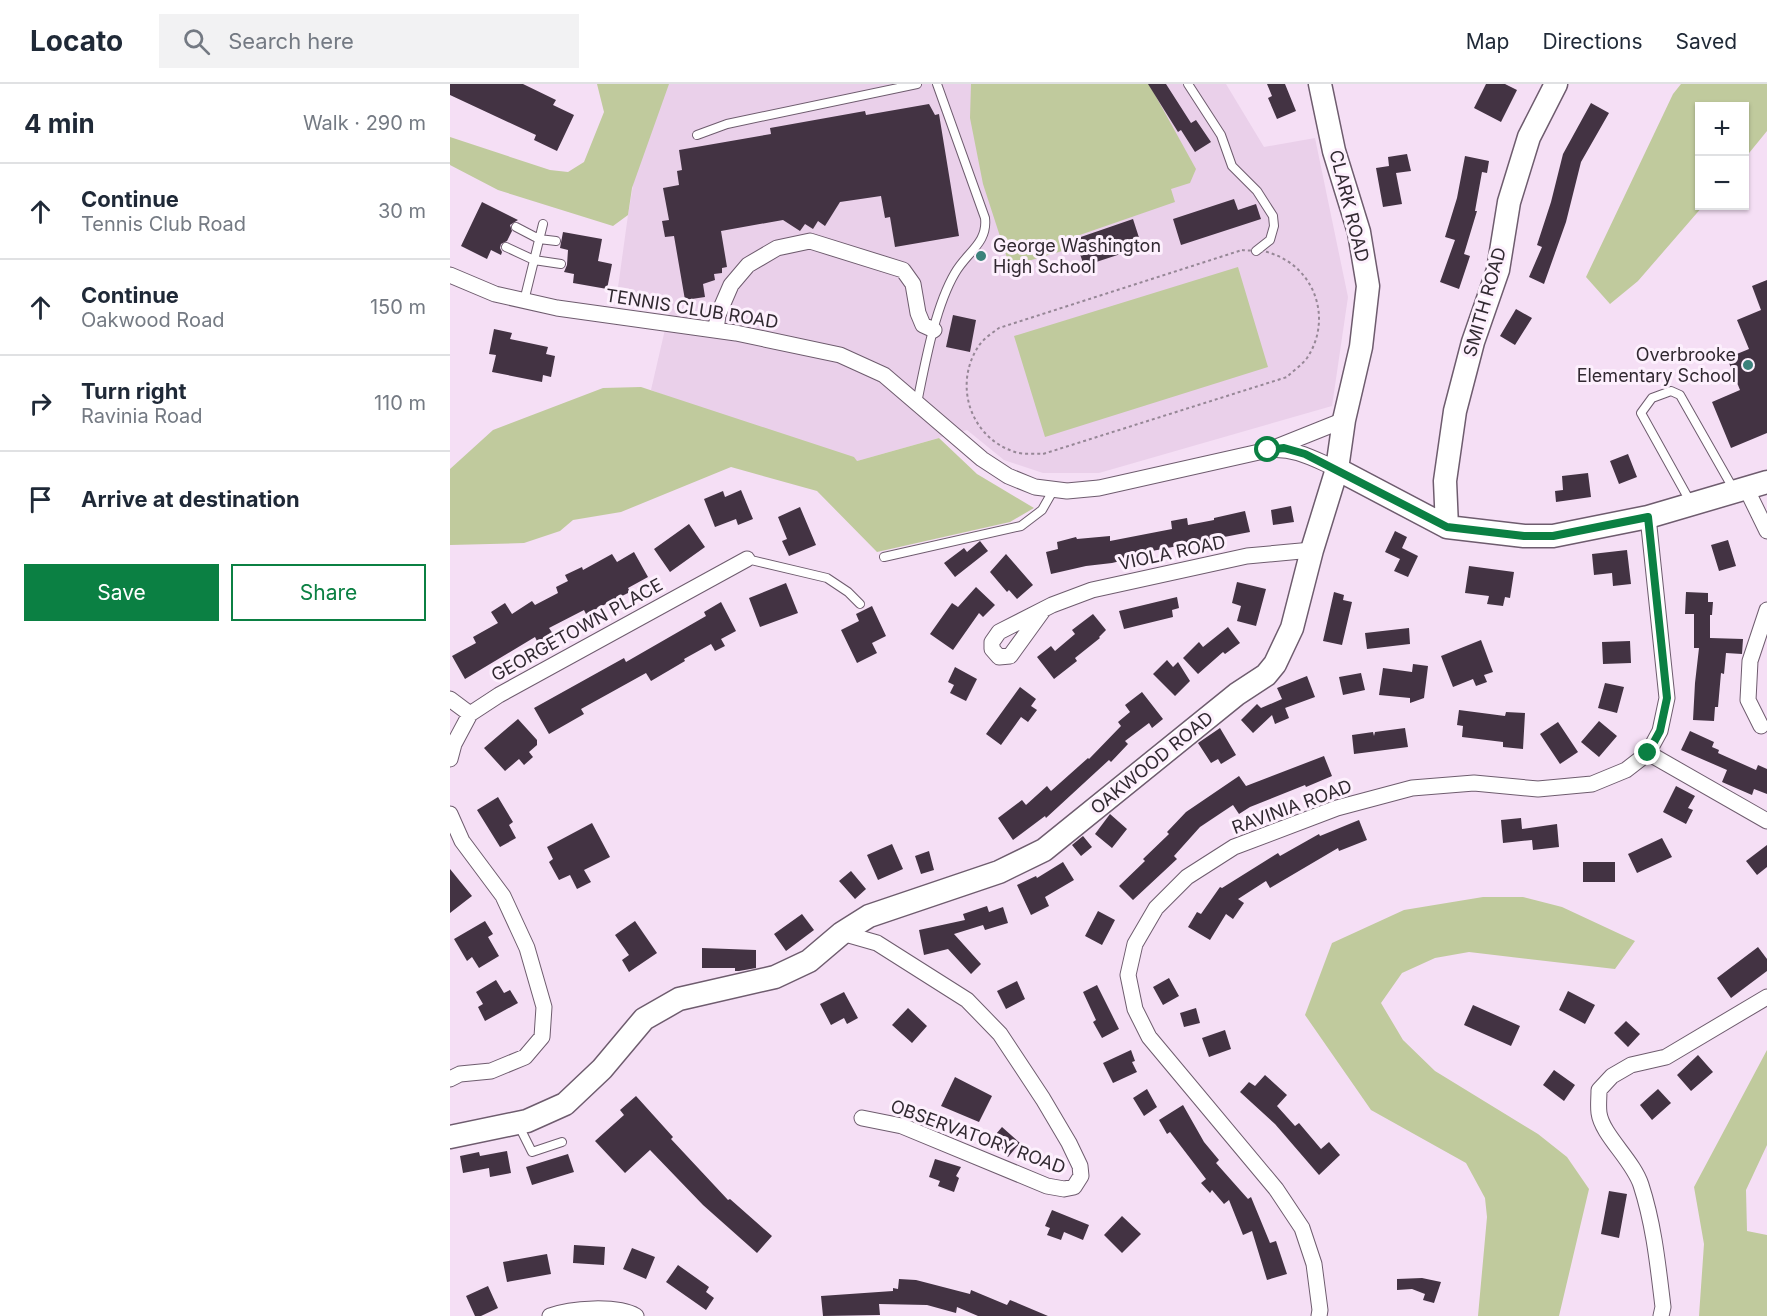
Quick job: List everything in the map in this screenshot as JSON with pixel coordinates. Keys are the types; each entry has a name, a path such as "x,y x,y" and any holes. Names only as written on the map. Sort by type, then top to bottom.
{"main road":[{"name":"CLARK ROAD","path":"1320,84 1334,151 1359,232 1368,286 1361,347 1344,420 1337,469"},
{"name":"SMITH ROAD","path":"1447,527 1445,481 1455,411 1473,342 1498,270 1509,202 1529,137 1556,84"},
{"path":"1337,469 1447,527 1524,536 1553,536 1648,517 1749,487"},
{"name":"OAKWOOD ROAD","path":"450,1137 527,1121 565,1104 602,1069 644,1019 679,999 775,977 809,961 843,933 869,916 999,872 1044,850 1237,694 1266,675 1282,652 1292,628 1312,550 1337,469"}],"street":[{"path":"716,330 718,315 731,285 748,265 777,248 810,241 903,270 913,284 918,313 923,325 934,330"},
{"name":"TENNIS CLUB ROAD","path":"450,276 495,294 557,308 716,330 840,355 884,375 982,459 1008,476 1035,487 1067,491 1099,488 1284,448 1337,469"},
{"name":"TENNIS CLUB ROAD","path":"1268,450 1344,420"},
{"path":"1749,487 1767,531"},
{"name":"RAVINIA ROAD","path":"1319,1316 1314,1264 1302,1228 1276,1189 1149,1037 1135,1009 1128,975 1135,944 1156,908 1187,877 1234,847 1337,808 1412,788 1474,783 1538,789 1592,784 1626,770 1648,753 1660,731 1667,698 1648,517"},
{"name":"VIOLA ROAD","path":"1044,609 1092,590 1247,556 1312,550"},
{"name":"GEORGETOWN PLACE","path":"450,759 454,744 470,714 499,695 747,559"},
{"path":"1761,726 1748,700 1750,661 1767,610"},
{"path":"450,699 470,714"},
{"path":"1648,753 1767,821"},
{"path":"450,814 462,841 503,896 527,948 544,1007 542,1037 525,1057 491,1071 460,1074 450,1079"},
{"name":"OBSERVATORY ROAD","path":"843,933 877,943 967,1000 1000,1034 1043,1099 1069,1143 1080,1166 1081,1176 1074,1187 1064,1189 1047,1186 902,1126 862,1118"},
{"path":"1661,1316 1663,1307 1656,1243 1641,1183 1630,1161 1612,1139 1599,1115 1599,1090 1612,1076 1631,1065 1666,1057 1767,997"},
{"path":"550,1316 601,1309 631,1313 636,1316"}],"lane":[{"path":"697,135 727,124 917,84"},
{"path":"917,403 925,360 955,272 979,244 986,230 985,218 937,84"},
{"path":"1188,84 1221,135 1232,166 1257,191 1273,216 1274,226 1270,240 1256,251"},
{"path":"524,301 543,224"},
{"path":"516,227 539,239 556,241"},
{"path":"506,247 534,260 561,264"},
{"path":"1692,504 1641,413 1652,398 1671,391 1680,395 1749,487"},
{"path":"884,557 1021,526 1042,510 1054,489"},
{"path":"747,559 826,578 848,592 860,604"},
{"path":"518,1123 532,1152 562,1142"}],"path":[{"path":"1242,250 1256,251 1269,252 1293,263 1311,283 1320,309 1318,335 1306,359 1287,377 1043,454 1016,453 992,441 975,421 966,396 968,369 979,345 999,328 1242,250"}],"shaded area":[{"name":"George Washington High School","path":"650,84 1226,84 1264,147 1315,138 1348,297 1332,406 1099,473 1043,473 1004,460 967,430 843,465 651,390 669,312 616,302"}],"green space":[{"path":"597,84 669,84 632,188 628,215 613,226 498,190 450,165 450,137 550,170 568,172 584,162 604,112"},
{"path":"971,84 1149,84 1196,169 1190,183 1171,189 1175,202 1074,237 1076,247 1009,264 983,184 970,118"},
{"path":"1681,84 1767,84 1767,131 1749,153 1749,102 1695,102 1695,210 1700,210 1638,281 1610,304 1586,277 1673,94"},
{"path":"1238,267 1268,367 1045,437 1014,336"},
{"path":"641,387 854,457 857,461 939,438 977,474 1034,508 1010,522 877,552 817,491 731,467 621,512 573,520 560,531 524,543 450,545 450,469 493,430 603,388"},
{"path":"1483,897 1523,897 1562,907 1635,941 1615,969 1469,952 1435,958 1402,973 1381,1003 1403,1040 1435,1071 1538,1134 1567,1157 1589,1189 1559,1316 1478,1316 1487,1217 1485,1198 1466,1163 1371,1110 1305,1015 1332,943 1404,910"},
{"path":"1767,1050 1767,1145 1746,1190 1747,1231 1767,1235 1767,1316 1699,1316 1704,1244 1694,1187"}],"building":[{"path":"450,84 523,84 556,100 553,105 574,115 557,151 534,140 536,135 450,95"},
{"path":"1148,84 1166,84 1191,123 1196,120 1211,142 1195,152 1181,130 1178,132"},
{"path":"1267,84 1285,84 1296,111 1277,119 1268,98 1272,96"},
{"path":"1486,84 1505,84 1517,90 1501,122 1474,108"},
{"path":"1591,103 1609,113 1581,162 1566,222 1544,284 1529,277 1542,247 1537,245 1563,154"},
{"name":"George Washington High School","path":"929,104 935,115 939,114 959,236 895,247 890,217 885,218 881,196 840,202 825,226 818,221 813,229 805,224 800,231 783,220 721,231 727,267 722,268 722,273 714,274 715,280 703,284 705,297 685,300 674,236 665,237 662,221 669,220 663,188 679,185 677,171 682,170 679,150 771,134 770,128 865,111 866,115"},
{"path":"1407,154 1411,171 1396,173 1402,204 1383,207 1376,168 1389,166 1388,157"},
{"path":"1465,156 1489,161 1487,173 1482,172 1475,211 1477,211 1464,254 1470,256 1459,289 1440,282 1455,240 1445,237 1457,198"},
{"path":"1234,199 1238,210 1256,204 1261,219 1181,245 1173,219"},
{"path":"482,202 518,220 510,225 512,231 507,241 501,244 501,255 491,250 487,259 461,246"},
{"path":"1133,219 1142,247 1084,266 1075,239"},
{"path":"563,232 602,239 598,261 612,264 607,289 573,283 574,274 564,272 568,250 560,248"},
{"name":"Overbrooke Elementary School","path":"1767,280 1767,433 1731,448 1712,402 1740,390 1727,358 1749,349 1737,320 1761,310 1752,286"},
{"path":"1516,309 1532,318 1515,345 1500,336"},
{"path":"953,315 976,320 970,352 946,347"},
{"path":"494,329 512,333 510,339 548,347 546,354 555,356 551,377 543,375 542,382 492,372 496,355 489,354"},
{"path":"1628,454 1637,477 1619,484 1610,461"},
{"path":"1588,473 1591,497 1556,502 1555,491 1563,490 1562,476"},
{"path":"741,490 753,519 738,525 736,519 715,527 704,499 723,491 725,497"},
{"path":"1291,506 1294,522 1273,525 1271,510"},
{"path":"800,507 816,545 789,556 782,541 787,539 778,517"},
{"path":"1245,511 1250,532 1152,551 1153,553 1112,563 1051,574 1046,552 1058,549 1057,542 1076,537 1077,539 1110,536 1110,541 1172,529 1171,521 1187,518 1188,525"},
{"path":"689,524 705,547 670,572 654,549"},
{"path":"1395,531 1407,537 1402,548 1418,556 1408,577 1394,571 1400,559 1385,552"},
{"path":"1728,540 1736,566 1719,571 1711,545"},
{"path":"980,541 988,551 955,577 944,563 964,548 967,552"},
{"path":"1627,550 1631,584 1613,586 1612,573 1594,575 1592,554"},
{"path":"634,552 648,577 628,588 630,592 586,614 584,610 549,628 553,634 538,643 535,637 465,679 452,656 476,643 473,637 498,623 491,612 505,603 512,614 532,601 535,605 558,593 556,587 568,581 565,575 582,567 583,570 612,554 617,562"},
{"path":"1006,554 1033,585 1017,599 1009,590 1007,592 990,572"},
{"path":"1469,566 1514,572 1510,598 1505,597 1503,606 1487,604 1489,596 1465,593"},
{"path":"1237,582 1266,589 1256,626 1237,621 1241,606 1232,603"},
{"path":"786,583 798,613 760,627 749,598"},
{"path":"976,587 995,605 983,617 979,613 953,650 930,634 952,603 958,607"},
{"path":"1334,592 1344,595 1343,600 1352,602 1342,645 1323,641"},
{"path":"1686,592 1708,593 1708,602 1713,602 1712,615 1710,615 1710,638 1743,639 1742,654 1726,653 1714,721 1693,720 1699,648 1694,648 1694,614 1685,614"},
{"path":"1177,597 1179,608 1172,610 1173,617 1124,629 1119,611"},
{"path":"721,602 736,631 721,639 725,646 715,651 711,644 651,681 646,673 581,709 584,714 549,734 534,708 624,658 626,662 706,616 704,612"},
{"path":"872,606 886,636 872,643 877,653 857,663 841,630 859,621 856,614"},
{"path":"1093,614 1106,630 1100,638 1075,658 1077,661 1054,679 1037,657 1051,646 1055,651 1075,634 1072,630"},
{"path":"1228,627 1240,643 1225,654 1223,652 1198,674 1183,658 1199,642 1203,647"},
{"path":"1409,628 1410,644 1367,649 1365,633"},
{"path":"1481,640 1493,672 1484,675 1487,682 1476,686 1473,679 1453,687 1441,656"},
{"path":"1630,641 1631,663 1603,664 1602,642"},
{"path":"1167,660 1173,667 1178,662 1190,681 1175,696 1153,674"},
{"path":"1413,664 1428,666 1424,698 1410,703 1410,698 1379,695 1383,668 1412,672"},
{"path":"955,667 977,679 966,701 950,693 954,685 948,682"},
{"path":"1361,673 1365,690 1343,695 1339,677"},
{"path":"1307,676 1315,697 1285,708 1289,718 1275,724 1272,715 1253,733 1241,720 1257,704 1261,708 1282,699 1277,688"},
{"path":"1605,683 1624,687 1617,713 1598,708"},
{"path":"1020,687 1036,699 1031,706 1037,710 1028,722 1021,717 1001,745 986,734"},
{"path":"1142,692 1163,719 1152,728 1149,723 1125,741 1128,744 1111,762 1109,760 1046,818 1045,816 1013,840 998,818 1022,800 1026,805 1047,786 1051,791 1089,759 1121,726 1118,722 1130,712 1125,705"},
{"path":"1459,710 1505,716 1506,712 1525,713 1523,749 1503,747 1503,742 1462,737 1463,726 1457,725"},
{"path":"518,719 537,740 537,745 529,752 533,757 524,765 519,759 505,771 484,748"},
{"path":"1599,721 1617,736 1599,757 1581,742"},
{"path":"1558,722 1578,752 1560,764 1540,734"},
{"path":"1220,728 1236,755 1221,764 1218,759 1211,763 1198,743"},
{"path":"1405,728 1408,747 1354,754 1352,735 1373,732 1374,736 1375,732"},
{"path":"1690,731 1714,742 1712,747 1719,750 1718,753 1756,770 1758,765 1767,769 1767,794 1754,789 1752,795 1722,782 1727,770 1681,750"},
{"path":"1324,756 1332,776 1250,807 1239,814 1233,805 1200,827 1174,856 1177,859 1133,900 1119,886 1145,861 1143,859 1169,834 1167,832 1186,812 1239,776 1246,786"},
{"path":"1676,786 1695,796 1688,808 1693,810 1686,824 1663,812"},
{"path":"498,797 513,822 509,825 516,838 500,847 477,810"},
{"path":"1110,814 1127,829 1112,848 1095,834"},
{"path":"1521,818 1522,829 1557,824 1559,847 1533,850 1532,840 1503,843 1501,820"},
{"path":"1359,820 1367,840 1339,851 1338,848 1270,888 1266,881 1238,899 1244,903 1233,919 1226,914 1210,940 1188,927 1197,912 1201,914 1220,887 1222,888 1278,853 1280,856 1319,834 1320,836"},
{"path":"592,823 610,857 584,870 591,882 577,889 570,875 559,880 549,862 553,859 547,847"},
{"path":"1083,836 1092,847 1081,856 1072,845"},
{"path":"1662,838 1672,857 1637,873 1628,854"},
{"path":"892,844 903,869 878,880 867,855"},
{"path":"1767,845 1767,867 1757,875 1746,861"},
{"path":"929,851 934,870 921,874 915,856"},
{"path":"1063,862 1074,880 1045,897 1049,906 1031,915 1017,885 1036,876 1037,878"},
{"path":"1583,862 1615,862 1615,882 1583,882"},
{"path":"450,869 472,896 450,913"},
{"path":"851,871 866,889 855,899 839,881"},
{"path":"987,906 989,912 1003,907 1008,923 985,930 983,925 954,934 981,964 971,974 948,949 924,955 919,930 965,920 963,914"},
{"path":"1098,911 1115,920 1102,945 1085,936"},
{"path":"802,914 814,930 786,951 774,934"},
{"path":"485,921 493,934 488,937 499,956 479,968 472,957 467,961 454,939"},
{"path":"635,921 657,953 629,972 622,960 629,955 615,935"},
{"path":"1758,947 1767,959 1767,971 1731,998 1717,978"},
{"path":"702,948 756,950 756,968 735,971 735,968 702,968"},
{"path":"1169,978 1179,996 1163,1005 1153,987"},
{"path":"496,980 504,993 510,990 518,1003 485,1021 478,1007 483,1004 476,992"},
{"path":"1017,981 1025,999 1006,1009 997,991"},
{"path":"1097,985 1119,1029 1102,1038 1093,1022 1096,1020 1083,992"},
{"path":"1568,991 1595,1005 1585,1024 1559,1010"},
{"path":"844,992 858,1018 847,1024 844,1018 831,1025 820,1004"},
{"path":"1473,1005 1520,1026 1511,1046 1464,1025"},
{"path":"908,1008 927,1026 912,1043 892,1025"},
{"path":"1196,1008 1200,1023 1184,1027 1180,1013"},
{"path":"1626,1021 1640,1034 1628,1047 1614,1033"},
{"path":"1225,1030 1231,1049 1209,1057 1202,1038"},
{"path":"1131,1050 1135,1061 1132,1062 1137,1072 1113,1083 1103,1063"},
{"path":"1698,1055 1713,1072 1691,1091 1677,1075"},
{"path":"1554,1070 1575,1085 1564,1101 1543,1085"},
{"path":"1265,1075 1287,1095 1277,1106 1295,1126 1299,1123 1321,1149 1329,1142 1340,1155 1319,1175 1275,1124 1240,1092 1249,1082 1255,1086"},
{"path":"955,1077 992,1096 979,1122 941,1106"},
{"path":"1147,1089 1157,1107 1144,1116 1133,1098"},
{"path":"1658,1089 1671,1103 1652,1120 1640,1105"},
{"path":"636,1096 673,1137 671,1139 728,1200 730,1199 772,1236 757,1253 703,1205 650,1150 625,1173 595,1141 624,1115 620,1110"},
{"path":"1183,1105 1204,1142 1219,1160 1216,1163 1248,1199 1251,1197 1270,1243 1276,1241 1287,1274 1267,1280 1252,1231 1243,1235 1229,1200 1224,1204 1212,1190 1210,1193 1201,1183 1206,1179 1170,1132 1167,1134 1159,1120"},
{"path":"1002,1127 1020,1143 1008,1157 990,1141"},
{"path":"507,1151 511,1173 490,1177 489,1168 463,1173 460,1156 479,1152 480,1156"},
{"path":"568,1154 574,1172 532,1185 526,1167"},
{"path":"935,1159 961,1167 956,1176 959,1178 954,1192 938,1186 940,1181 929,1177"},
{"path":"1609,1191 1627,1194 1619,1238 1601,1234"},
{"path":"1052,1210 1089,1225 1083,1240 1064,1232 1061,1240 1047,1235 1050,1228 1045,1226"},
{"path":"1122,1216 1141,1234 1122,1253 1104,1235"},
{"path":"574,1245 605,1247 604,1265 573,1263"},
{"path":"632,1248 655,1257 646,1279 623,1269"},
{"path":"547,1254 551,1274 507,1282 503,1262"},
{"path":"678,1265 709,1287 706,1292 714,1298 706,1310 666,1282"},
{"path":"1422,1278 1441,1282 1434,1303 1423,1300 1425,1294 1412,1289 1397,1290 1397,1279"},
{"path":"899,1279 916,1280 970,1294 971,1290 1007,1305 1010,1300 1048,1316 978,1316 957,1307 956,1313 927,1305 879,1304 880,1315 823,1316 821,1296 893,1291 893,1288 898,1289"},
{"path":"488,1286 498,1308 481,1316 475,1316 466,1296"}],"place":[{"name":"George Washington High School","path":"981,256"},
{"name":"Overbrooke Elementary School","path":"1748,365"}],"route":[{"path":"1268,450 1284,448 1305,454 1447,527 1524,536 1553,536 1648,517 1667,698 1660,731 1648,753"}]}
